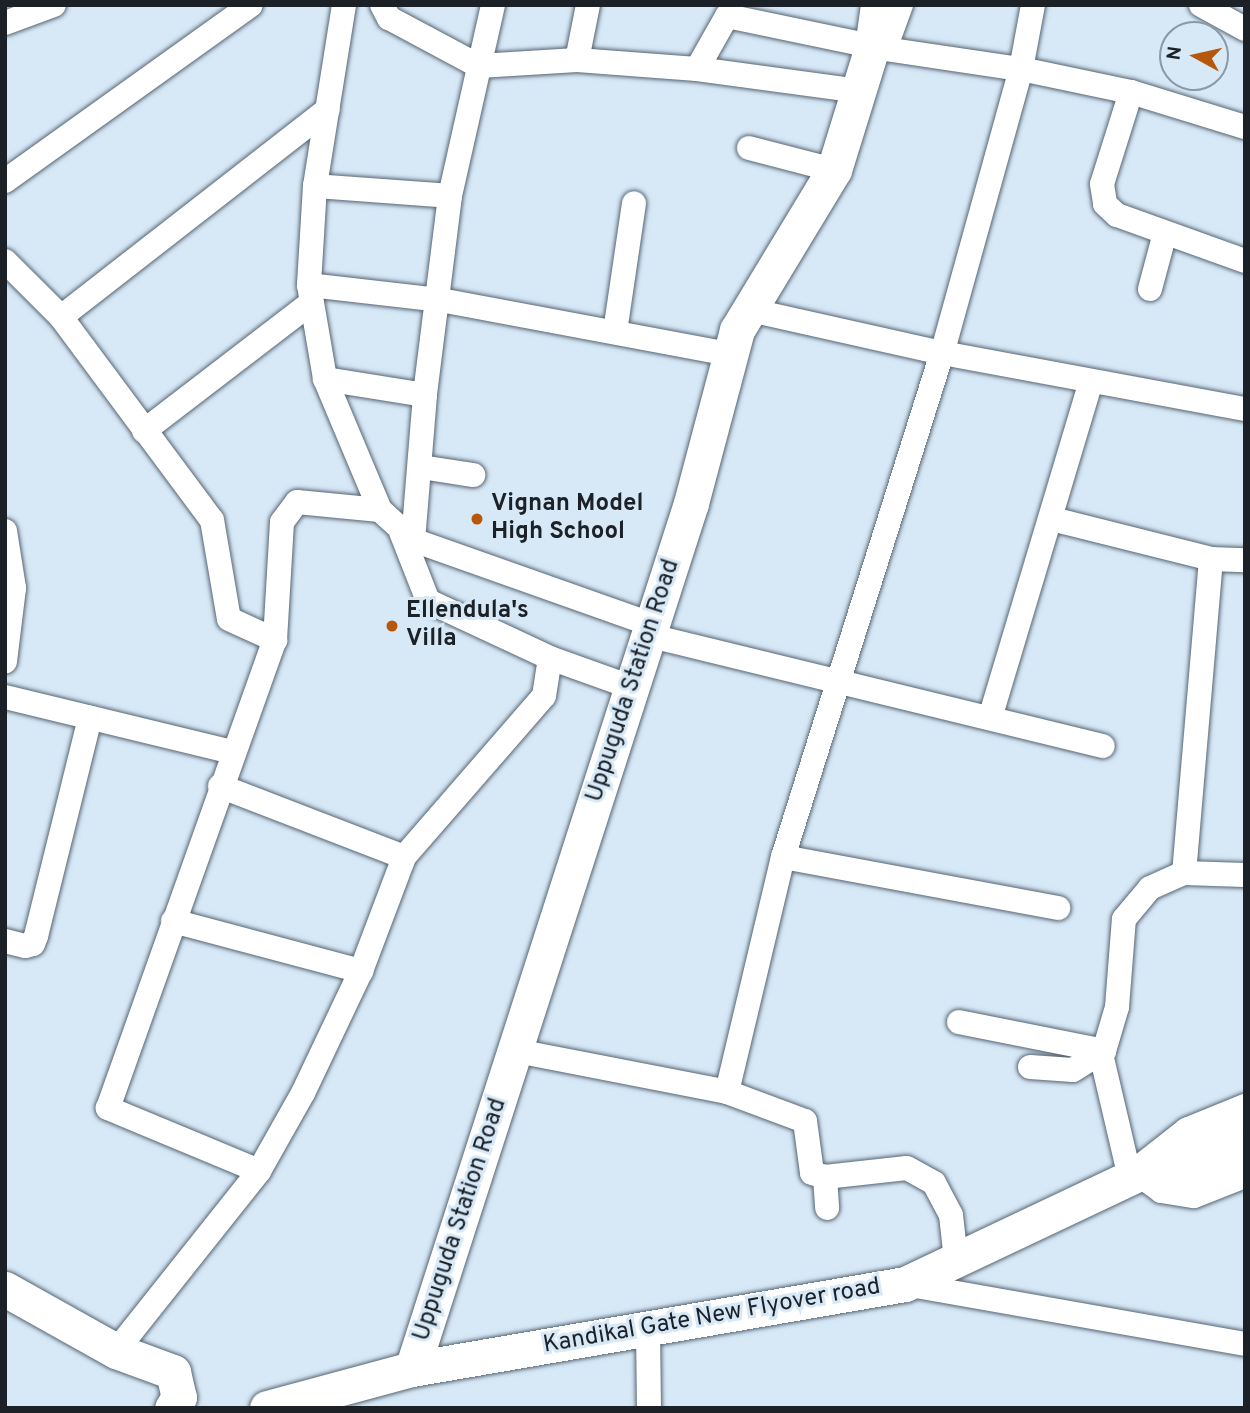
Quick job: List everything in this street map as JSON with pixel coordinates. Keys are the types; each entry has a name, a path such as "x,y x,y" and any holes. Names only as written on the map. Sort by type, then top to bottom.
{"street":[{"path":"5,23 54,5"},
{"path":"5,181 251,5"},
{"path":"344,5 315,186 310,294 325,379 380,510 407,536 650,630 835,682 1103,746"},
{"path":"382,5 389,18 479,66 577,60 697,69 859,92"},
{"path":"493,5 450,196 440,300 425,395 421,467 407,536 428,601 550,658 631,687"},
{"path":"577,60 587,5"},
{"name":"Uppuguda Station Road","path":"412,1369 517,1051 691,503 737,330 834,170 859,92 878,48 878,5"},
{"path":"878,48 901,5"},
{"path":"727,1092 783,857 835,682 942,353 1021,69 1033,5"},
{"path":"1202,5 1245,29"},
{"path":"697,69 728,10 878,48 1021,69 1130,92 1245,127"},
{"path":"1130,92 1102,184 1105,204 1117,215 1245,261"},
{"path":"61,317 328,110"},
{"path":"749,148 834,170"},
{"path":"315,186 450,196"},
{"path":"615,332 634,203"},
{"path":"1150,289 1165,233"},
{"path":"5,261 61,317 212,520 229,619 275,640"},
{"path":"144,431 310,294 440,300 729,354"},
{"path":"750,310 942,353 1245,409"},
{"path":"325,379 425,395"},
{"path":"990,718 1091,382"},
{"path":"421,467 473,475"},
{"path":"259,1171 108,1108 232,752 275,640 282,522 297,502 380,510"},
{"path":"1052,519 1212,559 1245,560"},
{"path":"5,531 14,588 5,661"},
{"path":"1184,873 1212,559"},
{"path":"116,1350 259,1171 303,1093 361,971 404,857 544,696 550,658"},
{"path":"5,697 232,752"},
{"path":"5,941 25,946 33,944 90,718"},
{"path":"220,786 404,857"},
{"path":"783,857 1058,908"},
{"path":"1245,876 1184,873 1150,888 1124,919 1117,1007 1103,1052 1134,1176 1161,1191 1194,1196 1245,1176"},
{"path":"173,921 361,971"},
{"path":"959,1022 1103,1052"},
{"path":"517,1051 727,1092 805,1121 808,1163 812,1173 825,1177 907,1168 934,1183 951,1215 956,1260"},
{"path":"1030,1068 1073,1070 1103,1052"},
{"path":"1134,1176 1189,1134 1245,1111"},
{"path":"1134,1176 1202,1166 1245,1148"},
{"name":"Kandikal Gate New Flyover road","path":"267,1408 412,1369 905,1284 1134,1176"},
{"path":"825,1177 827,1208"},
{"path":"905,1284 1245,1344"},
{"path":"5,1289 116,1350 173,1372 179,1397 172,1408"},
{"path":"648,1328 649,1408"}],"place":[{"name":"Vignan Model High School","path":"477,519"},
{"name":"Ellendula's Villa","path":"392,626"}]}
